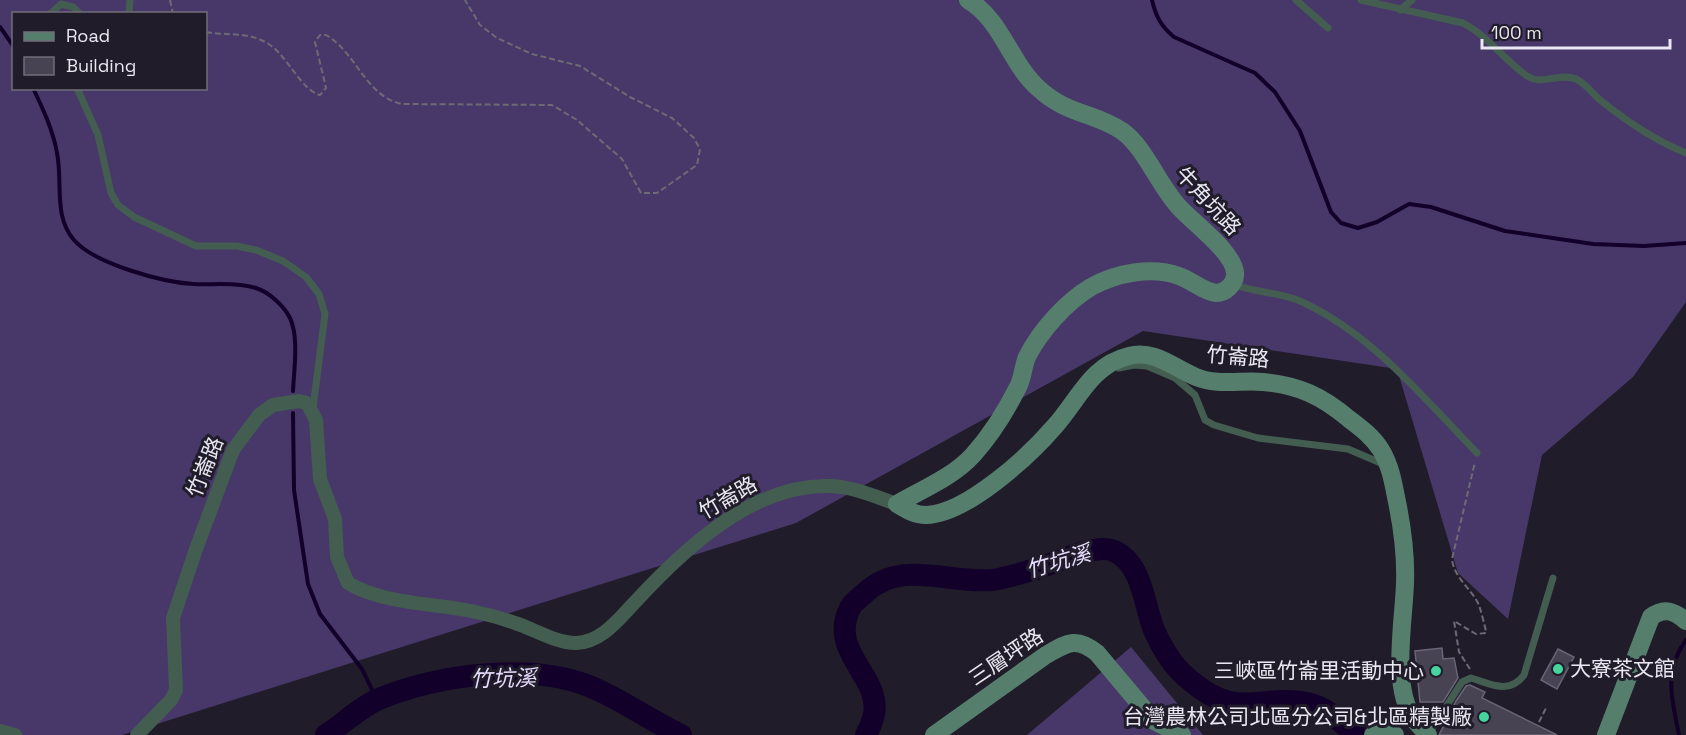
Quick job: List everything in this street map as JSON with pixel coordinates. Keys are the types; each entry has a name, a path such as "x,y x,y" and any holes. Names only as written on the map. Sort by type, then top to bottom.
{"street":[{"name":"牛角坑路","path":"972,2 989,17 1036,86 1054,102 1074,113 1106,123 1124,132 1137,146 1178,206 1224,250 1234,264 1235,275 1232,284"},
{"path":"897,504 958,470 973,455 1007,408 1020,384 1027,358 1038,338 1061,313 1089,289 1109,278 1161,272 1179,276 1216,293 1226,291 1232,284"},
{"name":"竹崙路","path":"137,735 171,699 176,690 173,618 233,450 259,416 273,405 299,401 307,403 313,410 316,420 320,479 334,519 337,557 348,583 373,594 490,615 562,641 577,643 596,638 607,631 655,581 707,535 734,517 778,494 811,486 834,486 852,489 897,504 914,513 928,515 949,509 981,491 1033,450 1057,424 1087,383 1107,365 1129,355 1147,354 1196,378 1213,382 1289,384 1331,404 1373,439 1390,469 1405,560 1401,670 1412,716 1428,735"},
{"path":"1606,735 1651,617 1659,611 1681,617"},
{"name":"三層坪路","path":"934,735 1046,655 1062,646 1077,642 1086,644 1097,653 1154,721 1182,735"},
{"path":"0,731 15,735"},
{"path":"1373,735 1383,733 1395,735"}],"lane":[{"path":"1296,0 1328,28"},
{"path":"1361,0 1463,23 1475,30 1508,60 1535,80 1568,77 1577,79 1606,105 1655,137 1686,153"},
{"path":"1400,10 1412,0"},
{"path":"52,12 60,4 73,7 78,12"},
{"path":"78,90 98,135 111,193 118,205 134,217 196,246 237,246 256,250 283,261 306,277 320,294 325,314 313,410"},
{"path":"1232,284 1249,291 1297,300 1332,319 1361,339 1398,371 1477,453"},
{"path":"1087,383 1122,367 1147,366 1161,371 1187,387 1199,400 1203,416 1209,423 1258,438 1348,449 1365,454 1390,469"},
{"path":"1428,735 1462,682 1471,678 1506,688 1517,684 1524,675 1553,578"}],"path":[{"path":"207,32 247,35 271,45 290,62 307,88 320,95 326,88 315,42 320,35 326,35 376,91 389,101 402,104 552,105 577,120 622,159 641,194 657,193 697,165 700,149 685,127 580,66 532,54 497,38 480,25 465,0"},
{"path":"1471,678 1467,661 1459,652 1454,621 1476,634 1486,633 1486,629 1481,619 1480,608 1456,574 1452,559 1477,453"},
{"path":"1539,722 1547,706"}],"shaded area":[{"path":"0,0 1686,0 1686,302 1633,377 1542,455 1508,619 1458,573 1397,369 1143,331 796,523 122,735 0,735"},
{"path":"1131,647 1203,735 1027,735"}],"building":[{"name":"三峽區竹崙里活動中心","path":"1442,648 1443,659 1454,658 1458,678 1443,702 1420,702 1415,651"},
{"name":"大寮茶文館","path":"1558,649 1574,657 1557,689 1541,680"},
{"name":"台灣農林公司北區分公司&北區精製廠","path":"1470,685 1485,692 1482,698 1557,735 1439,735 1456,701 1466,686"}],"waterway":[{"path":"1152,0 1160,21 1174,37 1255,73 1275,92 1300,131 1331,212 1341,223 1358,228 1377,222 1409,204 1431,207 1505,231 1593,244 1644,246 1686,243"},
{"path":"0,27 12,44"},
{"path":"34,90 55,144 59,164 61,210 67,231 74,240 97,257 147,276 180,283 249,286 271,296 284,309 293,326 295,354 293,391"},
{"path":"293,413 294,490 308,584 320,614 362,669 377,700"},
{"name":"竹坑溪","path":"866,735 873,717 874,700 845,638 845,624 850,608 866,592 880,582 910,575 992,580 1096,549 1114,551 1131,565 1141,586 1157,637 1174,664 1191,681 1222,700 1236,703 1290,701 1314,705 1333,716 1356,735"},
{"path":"1679,735 1671,686 1674,663 1686,640"},
{"name":"竹坑溪","path":"326,735 372,702 402,691 455,678 511,673 565,679 589,686 681,735"}],"place":[{"name":"大寮茶文館","path":"1558,669"},
{"name":"三峽區竹崙里活動中心","path":"1436,671"},
{"name":"台灣農林公司北區分公司&北區精製廠","path":"1484,717"}]}
